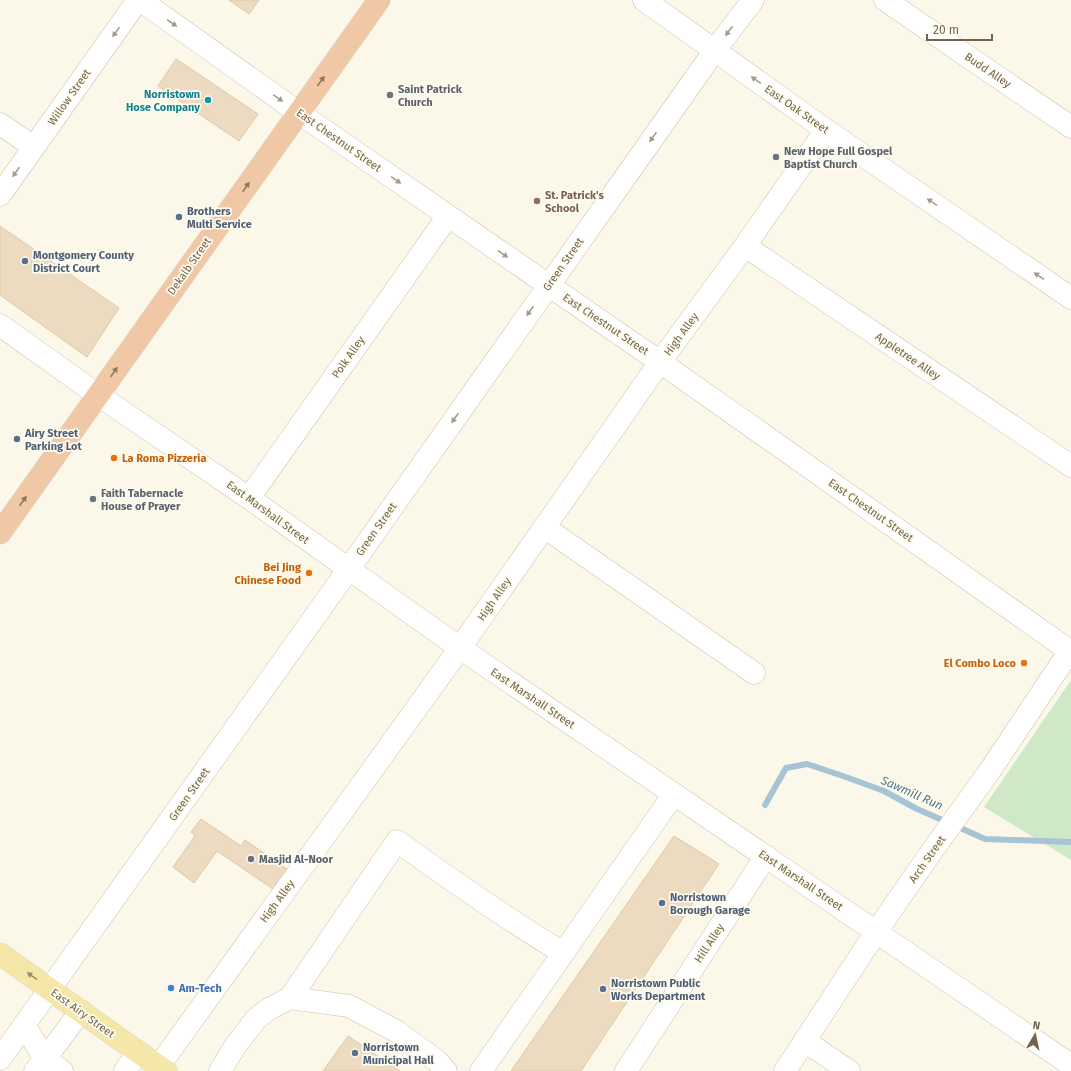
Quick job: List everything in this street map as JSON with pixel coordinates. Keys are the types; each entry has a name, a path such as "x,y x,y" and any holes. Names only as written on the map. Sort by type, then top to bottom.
{"highway":[{"name":"Dekalb Street","path":"0,533 379,0"}],"main road":[{"name":"East Airy Street","path":"0,954 81,1010 138,1052 163,1068"}],"street":[{"name":"East Chestnut Street","path":"139,0 299,113 660,362 1070,650"},
{"name":"Willow Street","path":"0,195 139,0"},
{"name":"East Oak Street","path":"644,0 826,130 1071,298"},
{"name":"Green Street","path":"0,1059 348,570 715,50 753,0"},
{"name":"Budd Alley","path":"885,0 911,7 1071,127"},
{"path":"0,124 34,147"},
{"name":"High Alley","path":"163,1068 660,362 746,246 826,130"},
{"name":"Polk Alley","path":"249,498 448,216"},
{"name":"Appletree Alley","path":"746,246 1071,466"},
{"name":"East Marshall Street","path":"0,325 98,395 249,498 348,570 460,648 1071,1064"},
{"path":"544,527 754,673"},
{"name":"Arch Street","path":"785,1071 876,932 991,769 1070,650"},
{"path":"481,1071 674,794"},
{"path":"220,1071 236,1045 256,1019 290,998 397,841 515,923 563,953"},
{"name":"Hill Alley","path":"626,1071 766,856"},
{"path":"290,998 349,1006 396,1031 437,1061 446,1071"},
{"path":"47,1067 81,1010"},
{"path":"24,1025 47,1067"},
{"path":"805,1041 849,1071"},
{"path":"125,1071 138,1052"}],"green space":[{"path":"1071,680 1071,860 984,807"}],"building":[{"path":"229,0 259,0 249,14"},
{"name":"Norristown Hose Company","path":"176,59 258,114 239,141 158,86"},
{"name":"Montgomery County District Court","path":"0,226 119,308 87,357 0,295"},
{"name":"Masjid Al-Noor","path":"201,819 241,846 245,840 287,869 273,889 217,851 194,883 173,867 195,836 191,832"},
{"path":"674,836 719,864 581,1071 511,1071"},
{"name":"Norristown Municipal Hall","path":"348,1036 400,1071 323,1071"}],"waterway":[{"name":"Sawmill Run","path":"765,805 786,768 807,764 884,791 917,809 947,822"},
{"name":"Sawmill Run","path":"956,826 985,839 1071,842"}],"place":[{"name":"Saint Patrick Church","path":"390,95"},
{"name":"Norristown Hose Company","path":"208,100"},
{"name":"New Hope Full Gospel Baptist Church","path":"776,157"},
{"name":"St. Patrick's School","path":"537,201"},
{"name":"Brothers Multi Service","path":"179,217"},
{"name":"Montgomery County District Court","path":"25,261"},
{"name":"Airy Street Parking Lot","path":"17,439"},
{"name":"La Roma Pizzeria","path":"114,458"},
{"name":"Faith Tabernacle House of Prayer","path":"93,499"},
{"name":"Bei Jing Chinese Food","path":"309,573"},
{"name":"El Combo Loco","path":"1024,663"},
{"name":"Masjid Al-Noor","path":"251,859"},
{"name":"Norristown Borough Garage","path":"662,903"},
{"name":"Am-Tech","path":"171,988"},
{"name":"Norristown Public Works Department","path":"603,989"},
{"name":"Norristown Municipal Hall","path":"355,1053"}]}
